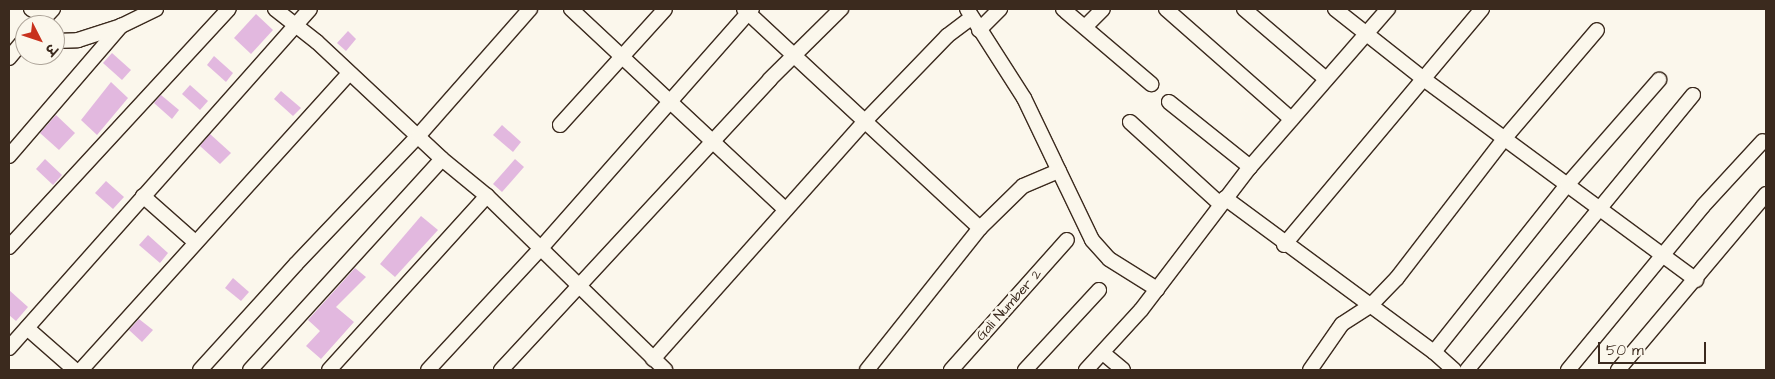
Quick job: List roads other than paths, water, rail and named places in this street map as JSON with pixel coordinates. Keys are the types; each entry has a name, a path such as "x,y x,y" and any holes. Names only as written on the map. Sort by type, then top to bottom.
{"street":[{"path":"65,41 78,40 121,26 156,9"},
{"path":"9,247 229,9"},
{"path":"275,9 296,25 442,159 487,196 541,248 577,288 665,370"},
{"path":"9,348 310,9"},
{"path":"200,370 296,264 418,135 530,9"},
{"path":"560,125 665,9"},
{"path":"501,370 795,54 840,9"},
{"path":"979,30 1000,9"},
{"path":"1063,9 1151,84"},
{"path":"1085,27 1103,9"},
{"path":"1166,9 1291,119"},
{"path":"1244,9 1326,79"},
{"path":"1335,9 1425,80 1696,280"},
{"path":"1086,370 1141,310 1222,201 1250,167 1388,9"},
{"path":"1284,245 1425,80 1482,9"},
{"path":"428,370 541,248 670,102 748,10 980,228"},
{"path":"576,11 622,57 715,141 785,209"},
{"path":"653,360 785,209 866,120 969,15 1024,98 1056,172 1100,252 1155,291"},
{"path":"9,156 121,26"},
{"path":"1310,370 1342,324 1370,306 1397,278 1504,139 1597,30"},
{"path":"82,370 195,242 349,73"},
{"path":"1434,352 1567,185 1659,80"},
{"path":"1467,370 1599,207 1693,95"},
{"path":"1169,102 1250,167"},
{"path":"1130,122 1222,201 1434,352 1454,370"},
{"path":"1568,370 1663,255 1763,141"},
{"path":"250,370 442,159"},
{"path":"871,369 980,228 1023,186 1056,172"},
{"path":"1618,370 1696,280 1766,194"},
{"path":"143,196 195,242"},
{"path":"329,370 487,196"},
{"name":"Gali Number 2","path":"951,370 1067,240"},
{"path":"1025,370 1099,290"},
{"path":"28,328 75,370"},
{"path":"1103,353 1123,370"}]}
